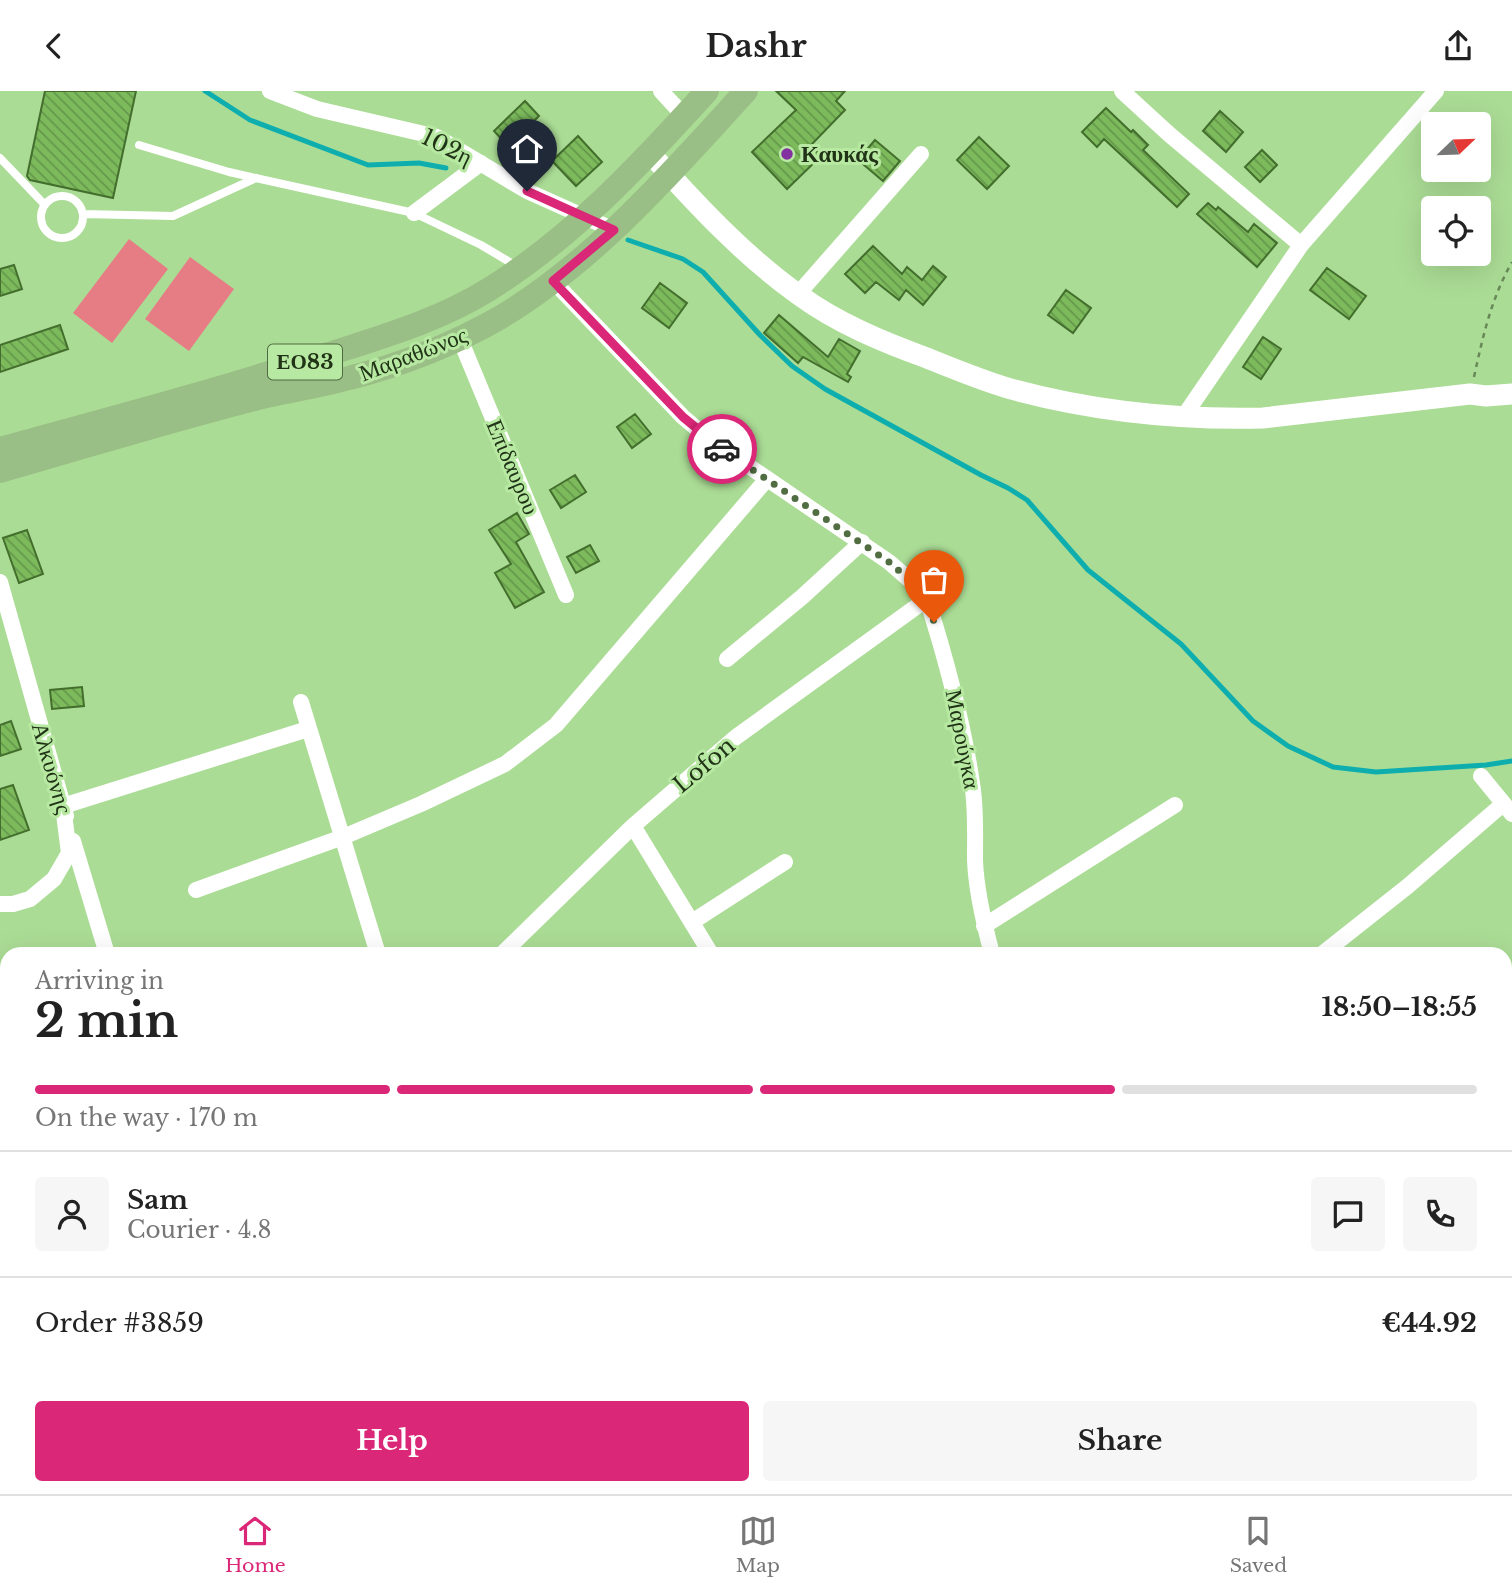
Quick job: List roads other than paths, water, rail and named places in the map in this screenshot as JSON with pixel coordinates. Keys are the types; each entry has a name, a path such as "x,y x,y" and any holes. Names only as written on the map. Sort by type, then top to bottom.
{"main road":[{"name":"Μαραθώνος","path":"0,449 261,377 381,338 447,312 487,291 547,250 585,218 707,91"},
{"name":"Μαραθώνος","path":"0,471 266,396 349,379 460,338 501,316 553,281 614,230 670,175 746,91"}],"street":[{"name":"102η","path":"270,91 317,109 437,137 527,191 614,230"},
{"path":"660,91 684,116"},
{"path":"1122,91 1301,245"},
{"path":"1184,416 1301,245 1436,91"},
{"path":"650,153 717,225 798,294 825,313 897,347 1011,389 1120,412 1263,418 1470,394 1512,394"},
{"path":"798,294 921,155"},
{"path":"414,213 481,163"},
{"name":"Μαρούγκα","path":"553,281 683,417 737,461 889,562 920,589 927,599 949,669 964,736 976,819 975,862 984,926 990,947"},
{"name":"Επίδαυρου","path":"460,338 566,595"},
{"path":"195,890 344,837 505,764 556,725 767,479"},
{"path":"727,659 802,597 862,542"},
{"name":"Αλκυόνης","path":"0,582 105,947"},
{"name":"Lofon","path":"509,947 633,826 736,737 927,599"},
{"path":"301,702 344,837 375,947"},
{"path":"0,904 13,904 30,899 54,879 69,853 64,806 308,729"},
{"path":"1331,947 1508,809 1481,776"},
{"path":"984,926 1175,805"},
{"path":"633,826 707,947"},
{"path":"692,922 785,862"}],"lane":[{"path":"139,145 256,178 414,213 520,268"},
{"path":"0,158 45,205"},
{"path":"83,214 173,216 256,178"},
{"path":"57,197 71,198 81,207 83,214 83,221 77,233 71,236 58,238 51,235 43,225 42,211 45,205 57,197"}],"waterway":[{"path":"205,91 250,120 368,165 419,163 446,168"},
{"path":"628,240 683,259 703,272 792,366 825,389 1027,500 1088,570 1181,644 1253,721 1288,746 1333,767 1376,772 1512,761"}],"place":[{"name":"Καυκάς","path":"787,154"}]}
